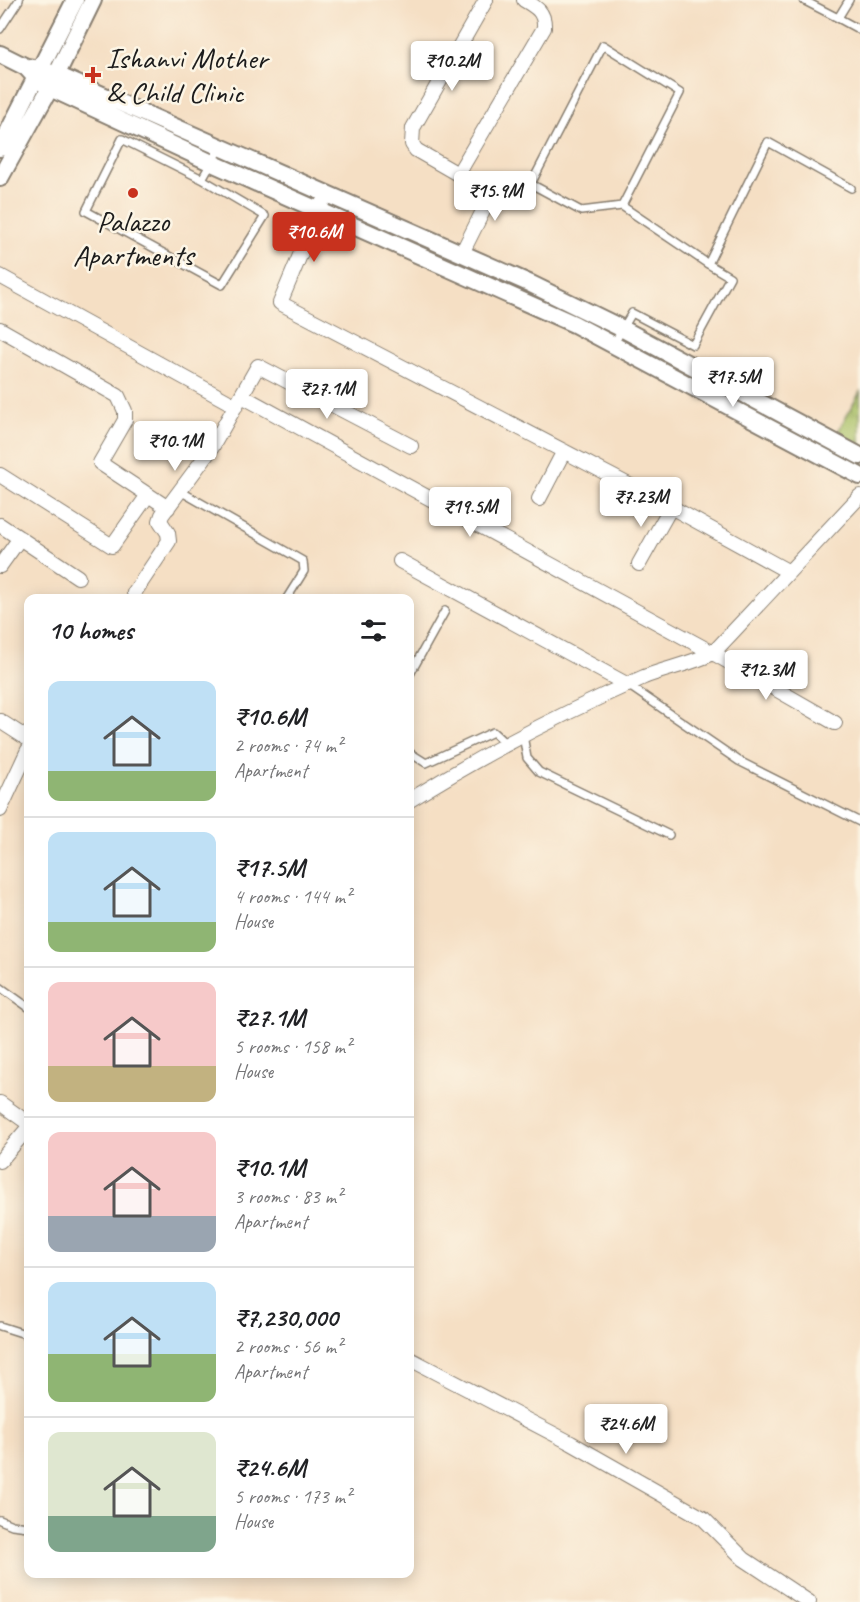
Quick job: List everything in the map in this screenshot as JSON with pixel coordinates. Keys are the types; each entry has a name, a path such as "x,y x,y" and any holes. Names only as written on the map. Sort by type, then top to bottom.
{"street":[{"path":"0,147 34,71 75,0"},
{"path":"0,178 53,81 93,0"},
{"path":"462,253 485,207 486,198 482,188 416,150 412,144 413,128 486,0"},
{"path":"458,174 544,28 544,19 538,8 524,0"},
{"path":"0,54 212,163 574,324 860,476"},
{"path":"53,81 220,147 531,284 623,329 860,456"},
{"path":"325,194 280,303 671,507 789,572"},
{"path":"0,276 713,652 835,723"},
{"path":"0,329 117,396 125,411 125,420 100,463 168,508"},
{"path":"134,593 169,541 168,533 160,521 211,449 258,366 411,446"},
{"path":"539,499 564,451"},
{"path":"0,475 112,546 148,495"},
{"path":"414,798 523,735 647,676 695,662 713,652 860,496"},
{"path":"639,564 671,507"},
{"path":"0,525 78,577"},
{"path":"0,566 20,538"},
{"path":"400,561 628,685"},
{"path":"0,721 24,736"},
{"path":"0,810 24,759"},
{"path":"0,1103 24,1120"},
{"path":"0,1161 24,1133"},
{"path":"414,1361 571,1443 703,1518 744,1559 809,1602"}],"lane":[{"path":"0,29 18,0"},
{"path":"804,0 860,30"},
{"path":"837,18 849,0"},
{"path":"614,345 632,313 693,345 730,278 622,206 582,212 531,184 603,45 680,93 622,206"},
{"path":"122,139 202,179 265,216 222,285 86,212 122,139"},
{"path":"708,264 768,142 851,188"},
{"path":"202,179 220,147"},
{"path":"180,491 303,561 304,571 290,594"},
{"path":"414,667 445,611"},
{"path":"628,685 739,761 860,822"},
{"path":"414,756 426,763 493,732 507,744"},
{"path":"523,735 526,758 539,772 669,836"},
{"path":"0,987 24,1004"},
{"path":"0,1326 24,1334"},
{"path":"0,1520 24,1526"}],"green space":[{"path":"860,392 860,450 835,437"}],"place":[{"name":"Ishanvi Mother & Child Clinic","path":"93,75"},
{"name":"Palazzo Apartments","path":"133,193"}]}
